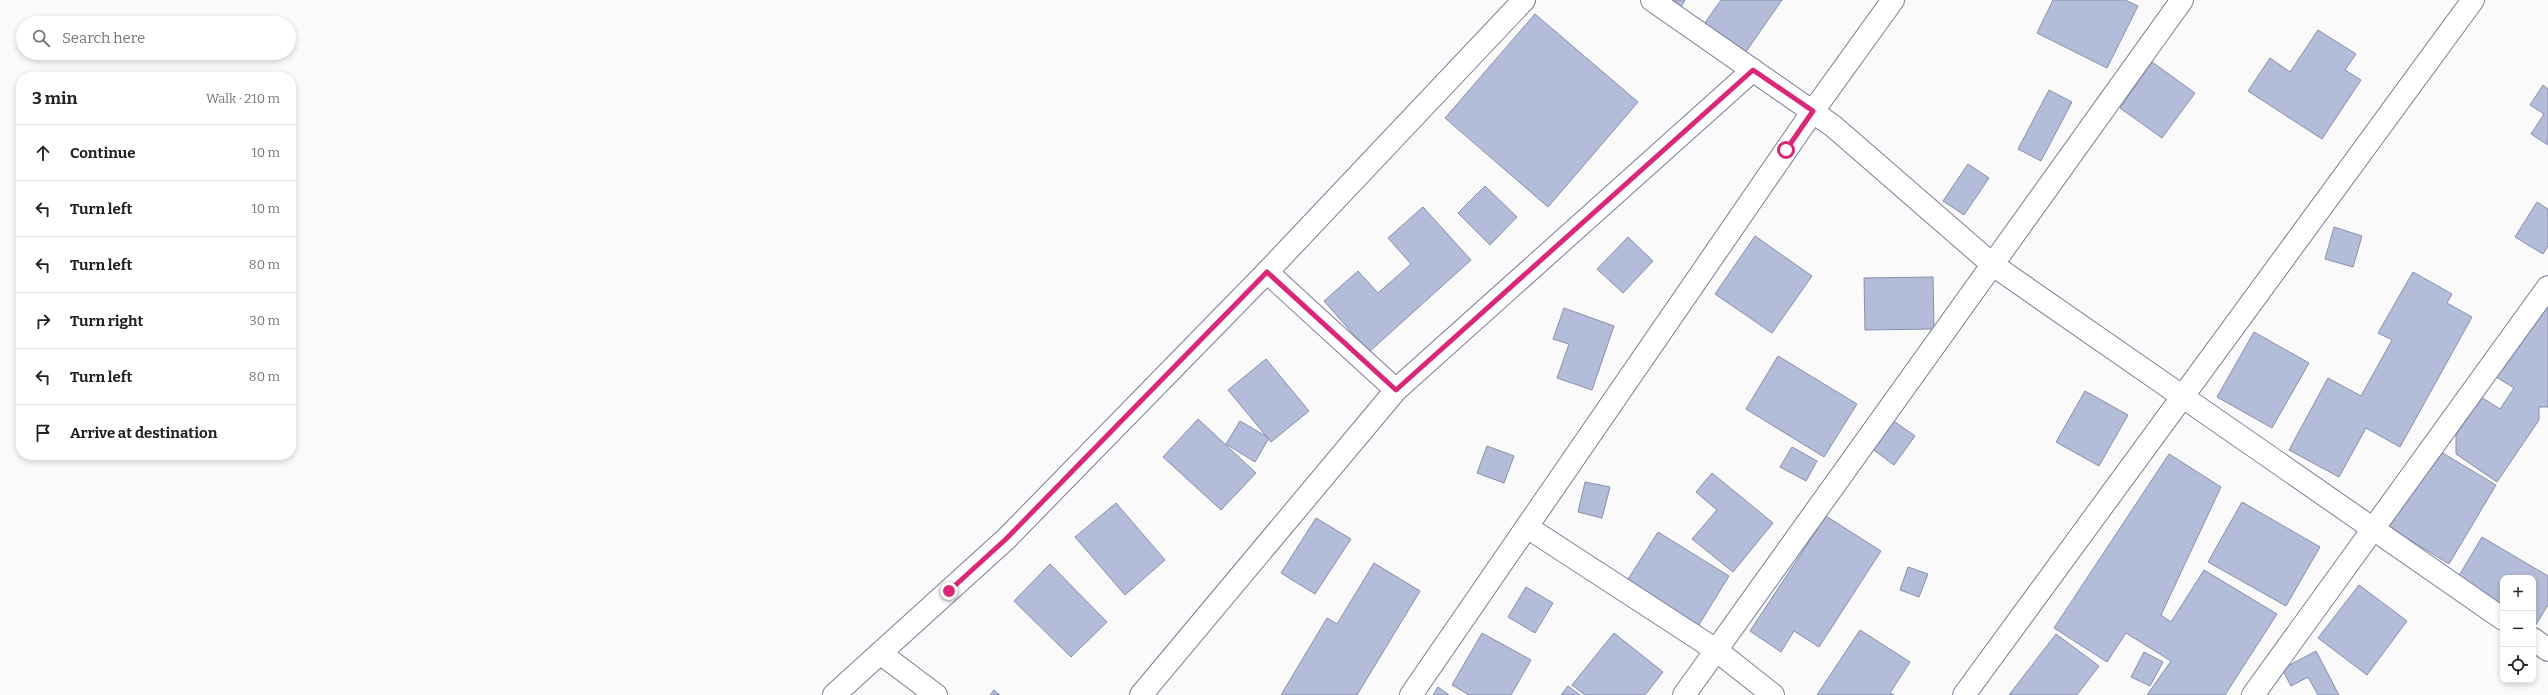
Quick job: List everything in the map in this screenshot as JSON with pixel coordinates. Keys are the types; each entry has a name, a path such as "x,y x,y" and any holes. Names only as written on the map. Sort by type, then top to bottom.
{"street":[{"path":"834,695 1006,539 1267,272 1524,0"},
{"path":"1652,0 1813,111 1839,131 1993,265 2500,617"},
{"path":"1411,695 1813,111 1893,0"},
{"path":"1684,695 2182,0"},
{"path":"1964,695 2473,0"},
{"path":"1141,695 1396,390 1753,70"},
{"path":"1267,272 1396,390"},
{"path":"2253,695 2372,528 2548,287"},
{"path":"1527,527 1716,650 1773,695"},
{"path":"2536,642 2548,650"},
{"path":"880,653 936,695"}],"building":[{"path":"1663,0 1685,0 1680,9"},
{"path":"1721,0 1782,0 1743,56 1702,27"},
{"path":"2053,0 2125,0 2138,6 2107,68 2037,33"},
{"path":"1535,14 1638,102 1548,207 1445,118"},
{"path":"2318,30 2356,54 2345,70 2361,80 2322,139 2248,91 2270,58 2290,72"},
{"path":"2152,62 2195,93 2162,138 2120,108"},
{"path":"2543,85 2548,89 2548,145 2531,134 2544,114 2530,105"},
{"path":"2049,90 2072,102 2041,161 2018,149"},
{"path":"1968,164 1989,178 1964,215 1943,201"},
{"path":"1485,186 1517,217 1490,245 1458,213"},
{"path":"2537,202 2548,209 2548,246 2543,254 2515,237"},
{"path":"1423,207 1471,260 1369,352 1324,301 1358,271 1378,293 1411,264 1388,238"},
{"path":"2334,227 2362,236 2353,267 2325,259"},
{"path":"1755,236 1812,276 1772,333 1715,294"},
{"path":"1628,237 1653,261 1623,293 1597,269"},
{"path":"2413,272 2452,294 2447,303 2472,317 2400,447 2366,428 2339,477 2289,450 2328,378 2361,396 2392,340 2378,333"},
{"path":"1933,277 1934,329 1865,330 1864,278"},
{"path":"2548,300 2548,407 2539,407 2539,420 2497,482 2456,454 2456,435 2481,397 2500,409 2514,388 2496,377"},
{"path":"1564,308 1614,326 1592,390 1557,378 1569,344 1553,339"},
{"path":"2254,332 2309,363 2272,428 2217,397"},
{"path":"1778,356 1857,404 1824,457 1746,409"},
{"path":"1266,359 1309,411 1271,442 1228,390"},
{"path":"2085,391 2128,415 2099,466 2056,442"},
{"path":"1198,419 1256,473 1221,510 1163,457"},
{"path":"1891,419 1915,436 1894,465 1871,448"},
{"path":"1240,421 1269,438 1255,462 1226,444"},
{"path":"1487,446 1514,456 1504,483 1477,473"},
{"path":"1792,447 1817,461 1806,481 1780,467"},
{"path":"2436,449 2496,485 2449,564 2389,527"},
{"path":"2169,454 2221,487 2161,615 2171,622 2204,570 2277,614 2225,695 2147,695 2171,661 2126,633 2107,662 2054,628"},
{"path":"1712,473 1773,523 1733,572 1692,539 1717,510 1696,492"},
{"path":"1585,482 1610,487 1602,518 1578,512"},
{"path":"2242,502 2320,547 2286,606 2208,562"},
{"path":"1116,503 1165,560 1125,595 1075,537"},
{"path":"1826,516 1881,551 1819,647 1794,631 1781,652 1750,631"},
{"path":"1316,518 1351,539 1315,594 1281,573"},
{"path":"1658,532 1729,576 1697,628 1625,584"},
{"path":"2482,537 2548,576 2548,605 2536,624 2536,575 2500,575 2500,605 2457,579"},
{"path":"1374,563 1420,591 1357,695 1281,695 1327,618 1337,624"},
{"path":"1050,564 1107,622 1071,657 1014,601"},
{"path":"1908,567 1928,574 1919,597 1900,590"},
{"path":"2359,585 2407,621 2367,675 2318,638"},
{"path":"1526,587 1553,603 1535,633 1508,617"},
{"path":"1860,630 1910,662 1890,693 1894,695 1817,695"},
{"path":"1482,633 1531,660 1511,695 1469,695 1452,685"},
{"path":"1614,633 1663,672 1645,695 1585,695 1572,685"},
{"path":"2056,634 2099,666 2077,695 2009,695"},
{"path":"2316,651 2339,695 2318,695 2308,677 2291,686 2282,669"},
{"path":"2144,652 2163,662 2150,686 2131,677"},
{"path":"1568,686 1580,695 1561,695"},
{"path":"1438,687 1449,695 1433,695"},
{"path":"994,690 1000,695 990,695"}],"route":[{"path":"949,591 1006,539 1267,272 1396,390 1753,70 1813,111 1786,150"}]}
